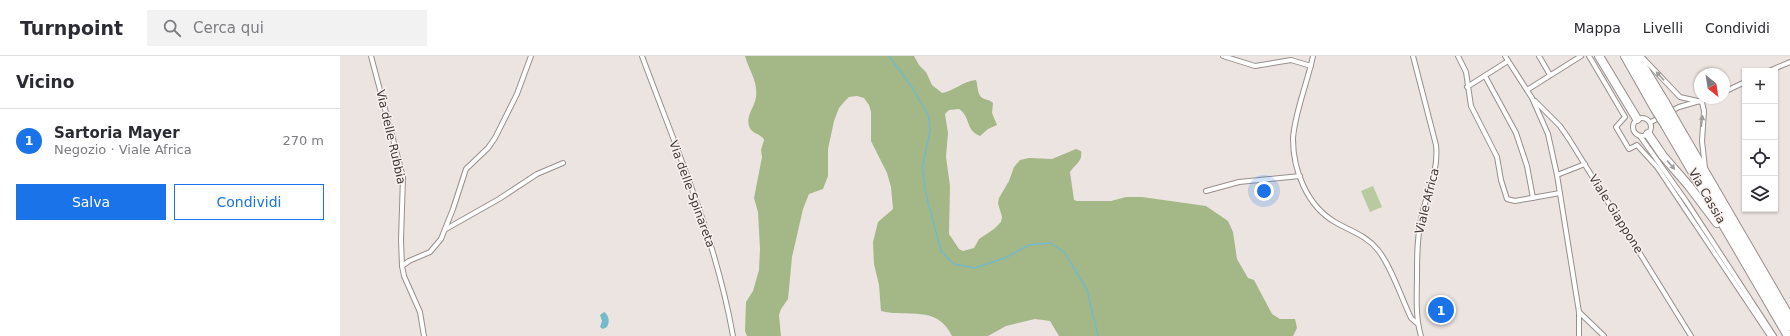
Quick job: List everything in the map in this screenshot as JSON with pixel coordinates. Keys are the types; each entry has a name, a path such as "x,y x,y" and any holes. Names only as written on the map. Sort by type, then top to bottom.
{"highway":[{"path":"1599,56 1636,120"},
{"name":"Via Cassia","path":"1625,56 1661,106"},
{"name":"Via Cassia","path":"1632,56 1790,326"},
{"name":"Via Cassia","path":"1671,122 1730,237 1788,336"},
{"path":"1648,134 1663,156 1690,186 1725,234 1730,237"}],"street":[{"name":"Via delle Rubbia","path":"371,56 403,177 401,240 402,266 404,276 420,312 424,336"},
{"path":"402,266 409,261 432,251 441,239 446,229 466,169 486,150 495,138 517,94 531,56"},
{"name":"Via delle Spinareta","path":"642,56 714,254 724,289 733,336"},
{"path":"1223,56 1255,66 1291,60 1311,66"},
{"path":"1313,56 1293,139 1300,176 1309,197 1322,214 1334,222 1364,236 1378,250 1411,318 1418,324"},
{"name":"Viale Africa","path":"1413,56 1437,154 1436,167 1421,220 1418,238 1418,324 1420,336"},
{"path":"1458,56 1466,72 1467,87 1473,112 1497,157 1501,180 1507,199 1513,201 1560,193"},
{"name":"Viale Giappone","path":"1505,56 1532,98 1548,134 1557,175 1579,312 1579,336"},
{"path":"1539,56 1550,76"},
{"path":"1527,90 1581,56"},
{"path":"1589,56 1625,117 1616,127 1629,149 1636,145 1657,167 1770,336"},
{"path":"1596,56 1636,120"},
{"path":"1640,56 1661,106"},
{"path":"1640,56 1680,96 1694,100"},
{"path":"1467,87 1508,61"},
{"path":"1776,68 1790,62"},
{"path":"1485,76 1516,133 1527,166 1533,198"},
{"path":"1730,89 1742,83"},
{"path":"1679,107 1680,96"},
{"name":"Viale Giappone","path":"1532,98 1560,126 1691,336"},
{"path":"1651,122 1679,107 1694,104"},
{"path":"1702,104 1704,111 1702,141 1705,169"},
{"path":"1640,136 1648,134 1652,129 1651,122 1643,117 1636,120 1633,124 1633,130 1640,136 1686,201 1774,336"},
{"path":"1671,122 1705,169 1790,316"},
{"path":"446,229 499,199 534,176 563,163"},
{"path":"1557,175 1585,164"},
{"path":"1206,191 1252,180 1300,176"},
{"path":"1579,312 1604,336"}],"green space":[{"path":"745,56 914,56 919,65 926,72 932,85 942,93 967,82 976,80 981,97 993,103 992,113 997,125 988,129 980,136 972,130 963,112 959,109 949,110 945,114 948,133 946,157 950,186 949,234 959,249 963,251 974,248 979,239 994,229 1001,222 1002,217 998,203 999,198 1009,181 1014,167 1020,160 1029,158 1052,159 1076,149 1081,151 1081,158 1070,172 1074,200 1111,201 1126,197 1142,197 1206,206 1228,221 1233,232 1237,259 1248,278 1254,280 1272,314 1280,319 1295,319 1297,328 1293,336 1059,336 1050,321 1035,319 1006,326 988,336 952,336 946,326 930,316 881,311 879,285 874,264 873,242 878,222 893,209 891,187 887,173 871,141 871,112 869,105 864,98 857,96 849,97 839,108 834,121 828,149 828,176 823,189 809,194 803,209 792,257 788,299 779,315 781,336 747,336 745,331 746,302 753,291 759,270 760,249 758,212 754,198 762,157 761,150 764,140 761,136 750,129 748,122 756,97 756,86"},
{"path":"1373,186 1382,207 1370,212 1361,191"}],"water":[{"path":"604,312 609,321 607,327 603,329 600,327 602,321 600,315"}],"waterway":[{"path":"889,56 912,87 929,117 930,131 922,168 926,194 941,251 954,264 975,268 1005,258 1029,245 1051,243 1065,253 1087,290 1098,336"}],"place":[{"name":"Sartoria Mayer","path":"1441,310"}]}
